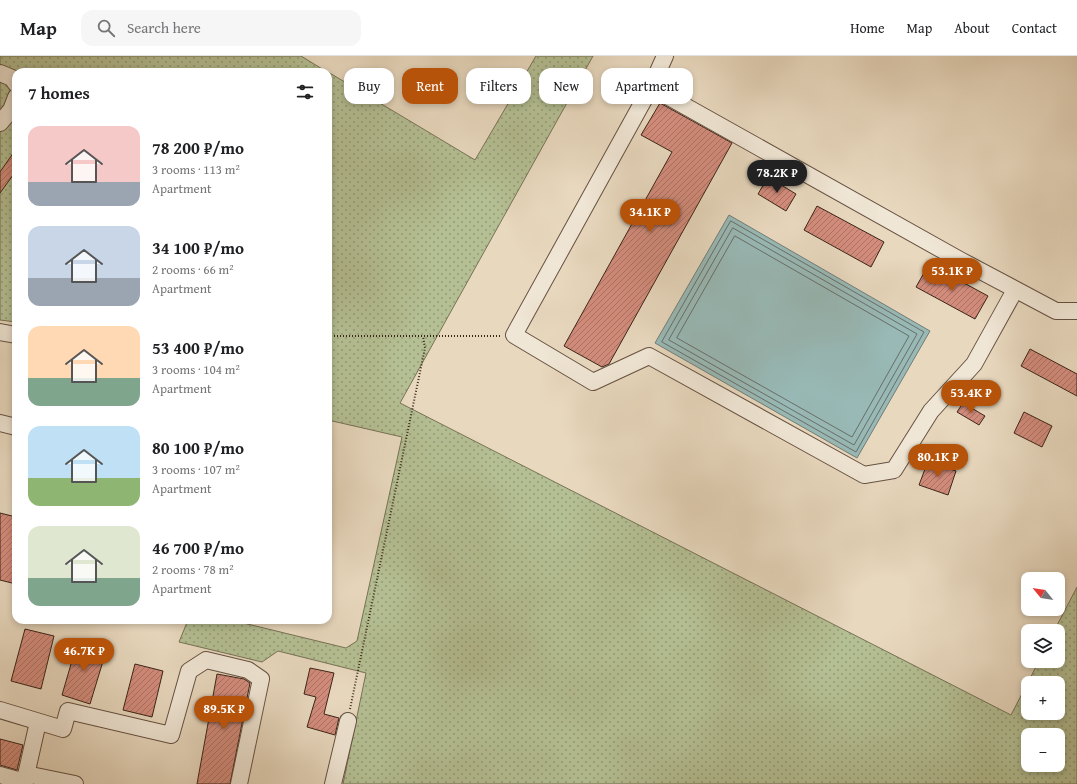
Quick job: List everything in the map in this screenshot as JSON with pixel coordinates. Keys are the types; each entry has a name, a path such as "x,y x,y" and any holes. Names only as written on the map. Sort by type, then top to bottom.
{"lane":[{"path":"660,68 665,56"},
{"path":"0,73 12,78"},
{"path":"642,104 514,336 592,382 623,370 649,356 864,475 894,470 931,411 974,364 1015,290"},
{"path":"680,104 1015,290 1056,311 1077,311"},
{"path":"0,123 12,107"},
{"path":"0,332 12,334"},
{"path":"0,423 12,426"},
{"path":"0,710 63,730 68,711 171,735 189,671 206,660 248,670 261,679 239,784"},
{"path":"333,784 348,721"},
{"path":"25,780 38,722"},
{"path":"0,775 25,780 75,784"}],"path":[{"path":"332,336 514,336"},
{"path":"348,721 425,348 423,336"}],"green space":[{"path":"0,56 301,56 320,68 12,68 12,322 0,320"},
{"path":"536,56 593,56 586,68 539,68 539,104 566,104 400,403 1011,715 1021,696 1021,720 1065,720 1065,676 1031,676 1035,668 1065,668 1065,624 1058,624 1062,616 1065,616 1065,610 1077,587 1077,784 343,784 366,673 278,651 262,662 179,642 186,624 247,624 346,648 357,641 402,437 332,421 332,74 344,82 344,104 381,104 475,160 508,104 531,104 531,68 529,68"}],"water":[{"path":"729,215 930,331 857,458 655,343"}],"building":[{"path":"659,104 662,104 732,143 609,364 602,367 564,346 672,152 641,135"},
{"path":"12,155 12,176 0,193 0,172"},
{"path":"768,177 796,194 786,211 758,194"},
{"path":"817,206 884,242 871,267 804,230"},
{"path":"929,264 988,296 975,319 916,287"},
{"path":"1030,349 1077,374 1077,396 1021,366"},
{"path":"963,403 985,416 979,425 957,412"},
{"path":"1024,412 1052,426 1042,447 1014,433"},
{"path":"928,461 956,471 948,495 919,485"},
{"path":"0,513 12,516 12,583 0,580"},
{"path":"25,629 54,636 41,689 11,681"},
{"path":"78,640 107,648 90,704 62,695"},
{"path":"135,664 163,671 152,717 123,710"},
{"path":"310,668 334,673 324,714 339,718 335,735 307,727 316,697 304,694"},
{"path":"217,674 244,679 250,683 230,784 197,784"},
{"path":"0,739 23,745 17,770 0,765"}]}
